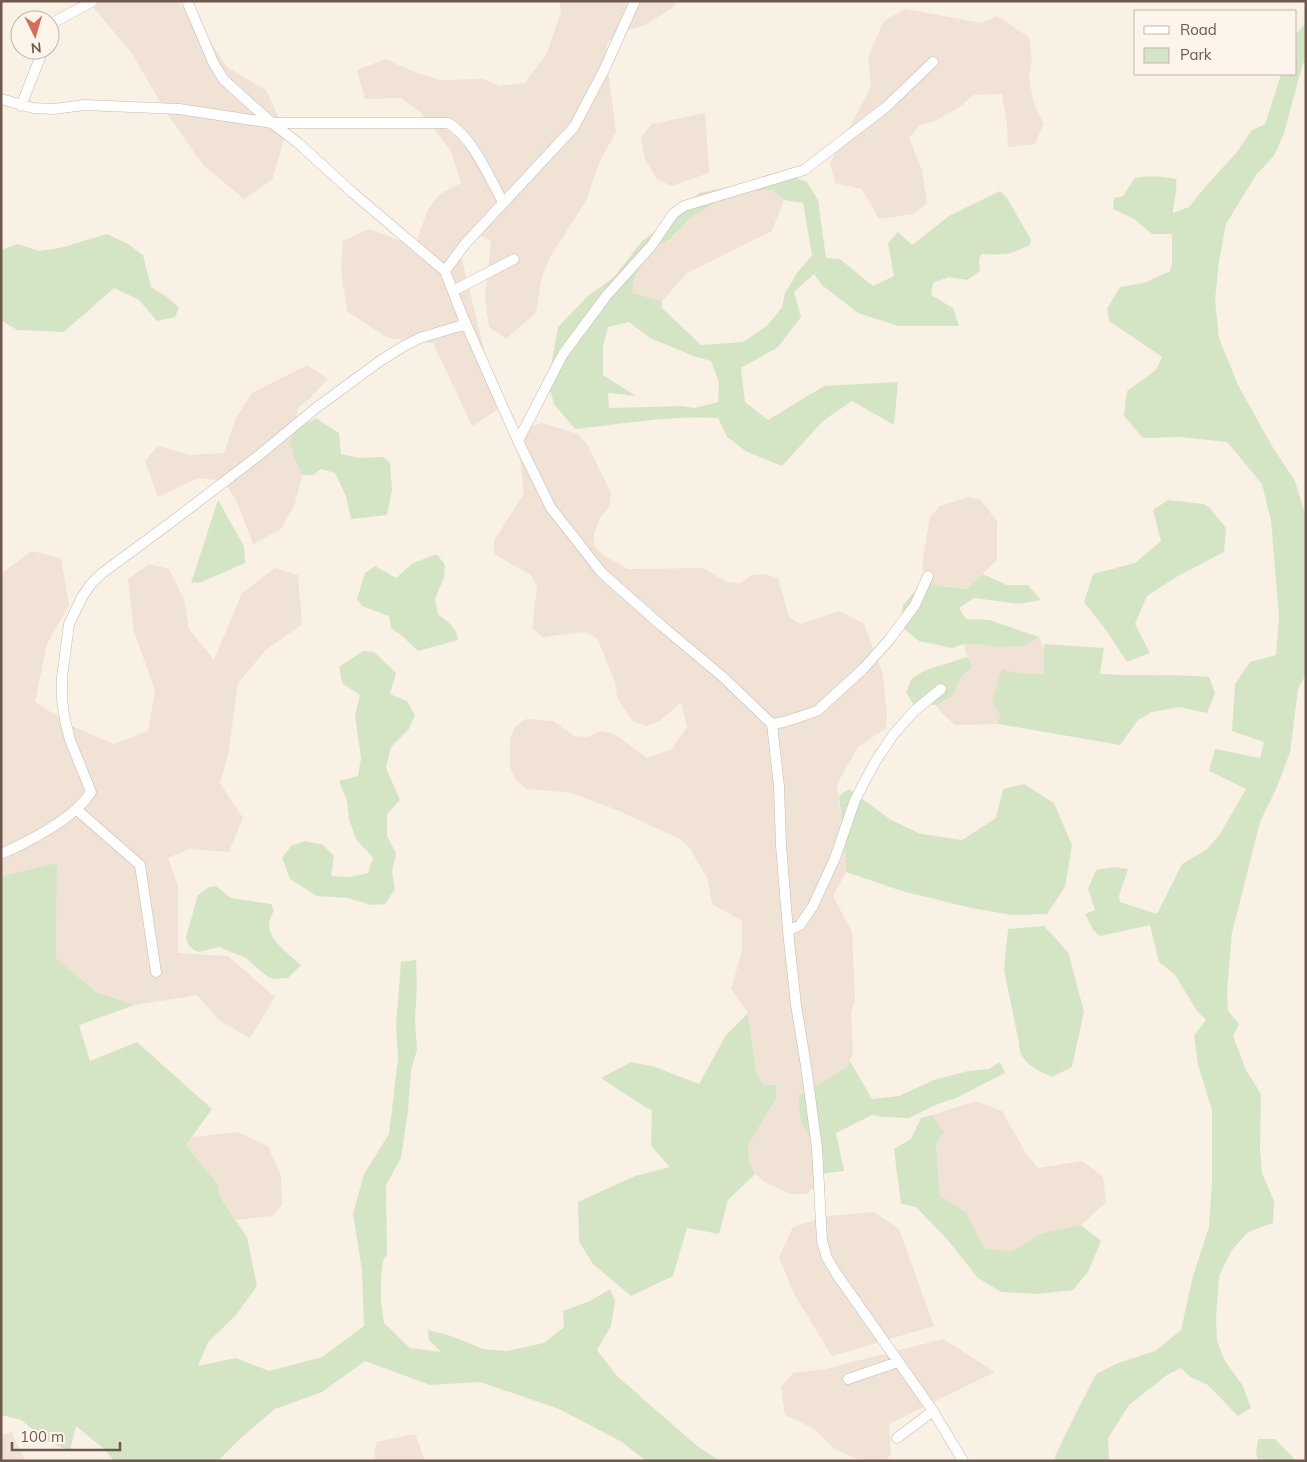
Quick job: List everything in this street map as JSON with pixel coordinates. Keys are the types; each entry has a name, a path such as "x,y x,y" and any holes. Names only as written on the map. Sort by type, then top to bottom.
{"street":[{"path":"60,19 93,1"},
{"path":"187,1 214,64 224,80 445,272 518,441 551,508 602,573 723,677 772,724 780,786 781,844 788,932 816,1148 822,1241 827,1258 933,1411 963,1461"},
{"path":"445,272 465,244 574,127 604,70 635,1"},
{"path":"21,106 39,60"},
{"path":"518,441 563,354 607,295 652,245 673,214 684,206 804,170 886,107 933,62"},
{"path":"1,99 21,106 46,109 84,105 179,109 272,123 448,123 454,126 476,154 503,202"},
{"path":"453,291 514,259"},
{"path":"1,854 36,836 76,809 90,794 91,789 70,740 62,700 62,678 69,624 82,597 91,584 101,574 258,456 316,408 380,361 420,338 466,324"},
{"path":"772,724 817,711 863,669 890,640 915,605 928,576"},
{"path":"788,932 800,925 813,906 834,858 855,800 875,762 893,735 914,711 941,689"},
{"path":"76,809 140,865 156,972"},
{"path":"848,1378 898,1362"},
{"path":"897,1438 933,1411"}],"shaded area":[{"path":"88,1 175,1 192,13 227,67 266,90 286,134 272,180 244,199 203,165 170,118 130,51"},
{"path":"559,1 676,1 675,6 645,25 620,33 607,43 607,63 616,132 600,161 586,201 550,257 541,280 536,313 506,339 489,327 485,297 491,241 475,233 460,251 491,378 496,390 497,410 472,426 433,343 388,338 347,311 341,270 343,241 369,229 415,246 428,209 440,194 461,183 451,151 421,113 401,98 365,99 357,70 385,59 417,73 440,80 483,79 499,86 525,83 547,53 561,12"},
{"path":"905,9 982,23 997,16 1029,37 1032,59 1029,78 1034,105 1044,123 1035,144 1008,147 1007,123 1002,94 974,95 958,108 935,121 920,125 909,138 922,170 927,203 913,214 879,219 862,189 835,183 830,163 871,87 868,57 884,21"},
{"path":"705,113 709,173 671,186 657,179 645,160 641,137 652,124"},
{"path":"771,190 784,200 772,231 687,273 662,301 632,293 634,280 642,265 657,246 670,240 692,217 732,192"},
{"path":"307,365 328,379 297,409 295,460 302,475 295,504 281,529 253,544 237,502 224,481 198,478 158,497 145,461 158,446 190,455 224,453 236,418 252,393"},
{"path":"542,423 578,434 587,444 611,493 609,507 600,518 594,533 594,546 603,555 628,569 703,568 727,582 741,583 751,575 764,574 778,578 789,617 800,624 840,611 864,624 883,674 887,715 886,728 858,747 837,784 846,872 833,896 852,932 855,999 851,1013 853,1054 847,1067 798,1096 801,1123 817,1148 816,1186 806,1194 791,1194 766,1183 755,1174 749,1160 748,1145 776,1100 776,1085 763,1084 756,1072 748,1013 731,989 742,951 742,921 712,904 708,880 691,850 682,840 617,810 572,793 527,789 516,780 510,767 510,739 515,727 526,719 553,721 574,736 588,737 599,731 613,733 647,758 672,749 687,727 681,702 660,721 647,726 633,722 617,698 615,682 597,638 584,632 543,637 532,628 537,588 532,576 494,554 494,541 524,493 518,441 527,427"},
{"path":"968,497 981,500 997,521 997,560 967,589 938,586 925,579 922,565 930,517 940,506"},
{"path":"31,551 61,558 69,605 47,644 35,702 76,728 114,744 148,731 155,690 134,632 128,579 149,564 169,569 184,599 189,629 214,660 242,593 275,568 298,575 302,624 266,650 238,683 228,755 220,783 243,818 229,852 189,849 168,858 178,886 178,953 228,956 275,997 250,1038 220,1021 197,995 135,1005 96,992 56,958 57,863 1,876 1,574"},
{"path":"1039,637 1044,648 1044,674 1023,674 1002,669 998,724 955,725 936,705 952,697 961,677 973,668 967,657 964,644 996,647 1024,646"},
{"path":"976,1101 1002,1111 1027,1155 1038,1168 1082,1161 1103,1177 1106,1202 1081,1225 1042,1233 1011,1252 984,1248 966,1212 940,1196 936,1143 943,1132 932,1115"},
{"path":"238,1132 268,1146 281,1176 282,1205 272,1216 236,1220 220,1197 218,1185 186,1145 192,1137"},
{"path":"874,1212 899,1229 934,1326 832,1356 794,1294 779,1257 793,1227 829,1216"},
{"path":"943,1339 995,1372 889,1424 891,1454 887,1460 861,1460 836,1450 813,1428 785,1415 781,1387 793,1373 825,1369"},
{"path":"12,1432 26,1461 1,1461 1,1435"},
{"path":"415,1434 425,1461 374,1461 376,1442"}],"green space":[{"path":"1306,22 1306,63 1303,63 1284,133 1274,156 1256,175 1226,224 1215,299 1219,338 1238,385 1272,446 1295,481 1306,517 1306,674 1298,689 1290,752 1277,787 1260,822 1232,933 1227,990 1228,1011 1239,1024 1233,1036 1246,1070 1261,1094 1260,1150 1262,1173 1274,1201 1273,1223 1248,1232 1232,1250 1219,1276 1216,1318 1217,1341 1225,1361 1243,1386 1251,1408 1238,1416 1208,1385 1190,1377 1181,1368 1167,1375 1129,1405 1108,1438 1109,1461 1056,1461 1055,1456 1096,1374 1118,1363 1155,1351 1181,1330 1193,1276 1209,1227 1212,1181 1212,1110 1198,1065 1194,1035 1206,1020 1197,1011 1175,975 1159,962 1150,925 1100,936 1093,930 1085,914 1095,910 1088,889 1096,870 1115,867 1128,869 1119,896 1120,902 1157,914 1182,864 1206,850 1220,834 1246,789 1209,771 1215,749 1260,758 1264,742 1232,731 1235,684 1250,662 1276,655 1279,618 1271,521 1262,484 1227,442 1180,437 1143,438 1124,416 1127,391 1156,370 1162,357 1109,321 1107,309 1120,287 1144,283 1170,271 1172,263 1172,234 1152,234 1134,219 1113,209 1114,198 1123,196 1135,178 1150,176 1166,177 1176,179 1173,213 1189,207 1236,153 1252,130 1265,124 1281,75 1297,75 1297,33"},
{"path":"788,175 807,182 818,200 826,258 840,259 873,286 894,276 888,243 898,232 912,245 949,216 1000,191 1007,198 1031,240 1030,245 1012,253 981,254 979,260 980,271 967,280 949,277 933,283 931,295 953,308 959,326 898,326 858,313 822,285 814,274 794,292 801,317 778,347 741,368 745,402 768,420 824,386 898,382 894,425 852,401 823,421 782,466 747,452 727,437 718,418 664,419 575,429 554,404 548,383 558,327 588,296 614,277 643,240 667,223 699,193","holes":["771,190 784,200 803,203 812,255 797,273 785,293 782,307 768,325 743,342 701,345 662,308 662,301 632,293 634,279 642,265 657,246 669,240 692,217 732,192","629,322 650,338 693,356 711,361 719,382 718,402 694,408 682,406 609,408 608,393 636,396 603,375 603,347 608,327"]},
{"path":"107,234 128,244 143,255 151,287 167,297 179,308 175,317 157,321 139,300 114,288 64,332 17,330 1,320 1,250 18,244 39,251 60,248"},
{"path":"316,418 339,433 341,454 359,458 383,457 390,463 392,490 387,515 351,519 346,496 335,473 321,469 313,475 302,475 295,460 290,441 297,429"},
{"path":"218,500 244,546 245,563 202,582 191,583"},
{"path":"1168,500 1204,504 1210,508 1226,528 1224,552 1178,576 1147,596 1135,624 1150,653 1127,662 1106,630 1084,602 1093,574 1135,563 1161,541 1153,510"},
{"path":"437,554 445,565 444,578 435,599 438,614 454,628 458,640 418,651 391,628 389,616 362,606 357,599 365,573 375,566 396,578 413,563"},
{"path":"983,574 1007,585 1028,585 1041,600 1019,604 974,598 959,608 966,619 989,620 1039,637 1024,646 996,647 964,644 952,648 919,641 900,626 903,605 925,579 938,586 967,589"},
{"path":"1044,644 1104,648 1100,674 1209,677 1215,693 1207,713 1179,707 1152,712 1138,720 1120,745 998,724 1000,713 992,701 1002,669 1023,674 1044,674"},
{"path":"363,651 374,652 396,673 390,694 407,701 415,715 409,729 391,747 386,768 400,800 387,814 387,836 396,853 392,872 395,889 385,904 371,905 348,898 317,896 290,879 282,858 291,846 305,841 323,845 334,856 331,876 350,877 368,873 373,858 356,839 349,819 347,801 339,781 358,776 361,758 355,716 360,695 342,683 339,667"},
{"path":"967,657 973,667 961,677 952,697 936,705 913,704 906,692 912,678 926,670"},
{"path":"1024,784 1054,803 1072,845 1065,887 1047,914 1012,915 971,908 902,891 846,872 839,796 849,789 891,820 921,834 962,840 996,818 1003,789"},
{"path":"57,863 56,958 96,992 135,1005 79,1025 90,1061 137,1042 212,1109 186,1145 218,1185 220,1197 247,1237 257,1286 236,1315 208,1342 198,1366 236,1358 269,1371 322,1357 364,1326 362,1270 353,1214 364,1174 389,1134 398,1058 396,1025 401,962 416,960 415,1020 417,1050 411,1070 408,1110 401,1158 386,1185 387,1254 383,1261 381,1278 381,1303 384,1323 410,1348 441,1352 429,1340 428,1330 451,1336 483,1349 507,1351 544,1343 564,1327 563,1311 590,1301 610,1289 615,1301 611,1326 597,1350 617,1376 697,1446 720,1461 646,1461 622,1442 559,1409 480,1382 430,1385 365,1361 322,1392 275,1409 218,1461 114,1461 105,1450 76,1426 70,1451 47,1441 21,1420 1,1415 1,876"},
{"path":"216,886 231,898 271,904 274,910 269,925 272,936 301,965 288,978 275,979 268,977 246,958 219,947 198,952 188,945 186,937 198,895 209,887"},
{"path":"1044,926 1068,952 1084,1012 1072,1067 1052,1077 1030,1065 1022,1056 1004,970 1008,929"},
{"path":"748,1013 756,1072 763,1084 776,1085 776,1099 748,1145 749,1160 755,1174 728,1200 719,1234 687,1228 673,1276 631,1296 593,1264 579,1242 578,1202 635,1176 670,1167 651,1146 652,1110 601,1078 631,1062 655,1067 699,1084 726,1035"},
{"path":"850,1061 872,1099 899,1096 934,1080 968,1071 989,1069 1000,1062 1005,1073 956,1098 935,1105 909,1118 872,1115 836,1133 844,1171 821,1174 817,1148 801,1123 798,1096 847,1067"},
{"path":"932,1115 944,1132 936,1143 940,1196 966,1212 984,1248 1011,1252 1042,1233 1081,1225 1101,1241 1088,1272 1073,1290 1037,1294 1001,1292 978,1278 947,1239 916,1207 901,1204 894,1149 911,1139 921,1118"},
{"path":"1258,1439 1275,1439 1296,1461 1259,1461 1256,1454"}]}
